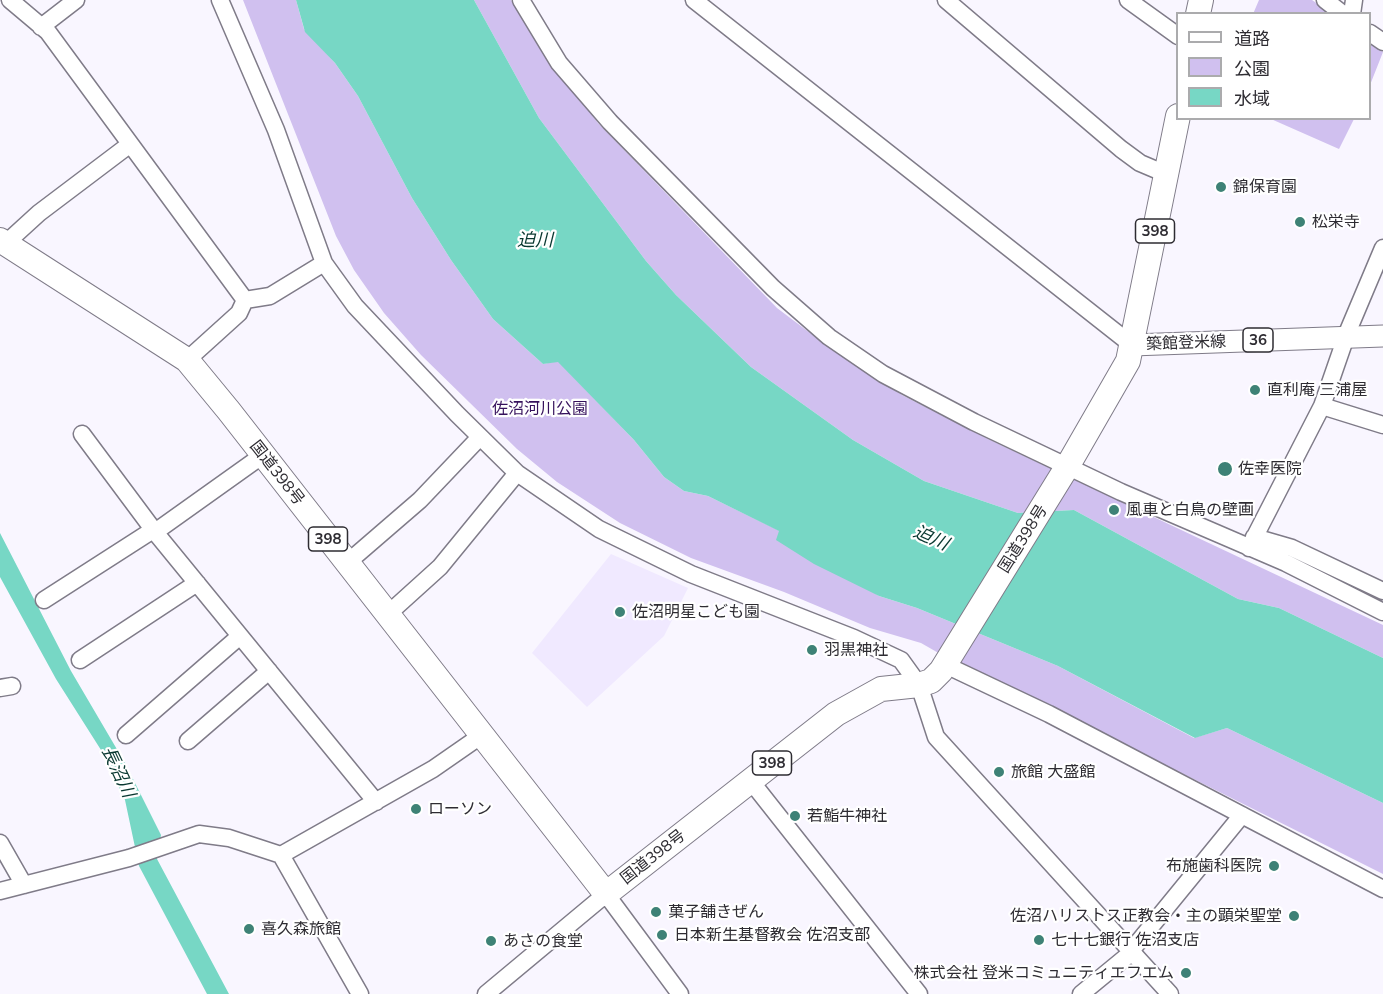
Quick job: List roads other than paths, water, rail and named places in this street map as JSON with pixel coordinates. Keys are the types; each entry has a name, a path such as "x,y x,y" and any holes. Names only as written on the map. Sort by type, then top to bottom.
{"highway":[{"name":"国道398号","path":"3,242 187,360 606,894 836,714 881,689 914,677 931,681 949,659 1067,467 1128,361 1177,120"}],"main road":[{"name":"築館登米線","path":"1132,345 1383,336"}],"street":[{"path":"10,0 41,27 67,57 129,145 245,300"},
{"path":"41,27 76,0"},
{"path":"220,0 276,130 324,263 355,306 480,437 517,473 598,529 691,574 901,660 914,677 936,737 1170,994"},
{"path":"521,0 559,63 610,122 705,221 800,313 883,374 925,398 1067,467 1251,543 1383,612"},
{"path":"694,0 1132,345"},
{"path":"945,0 1120,148 1140,163 1166,174"},
{"path":"1128,0 1176,35"},
{"path":"1324,0 1340,12"},
{"path":"3,242 129,145"},
{"path":"1251,543 1322,406 1383,248"},
{"path":"245,300 270,296 324,263"},
{"path":"187,360 239,313 245,300"},
{"path":"1322,406 1383,425"},
{"path":"82,434 154,531 376,801"},
{"path":"347,563 420,500 480,437"},
{"path":"44,600 154,531 263,455"},
{"path":"387,614 440,567 517,473"},
{"path":"1251,543 1292,548 1383,591"},
{"path":"80,660 197,583"},
{"path":"126,735 240,636"},
{"path":"949,659 954,669 1049,714 1383,889"},
{"path":"188,741 269,671"},
{"path":"281,855 434,769 482,735"},
{"path":"750,780 919,994"},
{"path":"1081,994 1130,951 1242,815"},
{"path":"0,891 129,858 207,834 281,855 360,994"},
{"path":"0,843 24,885"},
{"path":"486,994 606,894 680,994"}],"water":[{"name":"迫川","path":"296,0 474,0 539,118 646,261 676,295 751,367 853,440 924,481 1018,513 1074,510 1238,599 1279,608 1383,658 1383,803 1227,728 1195,738 1058,666 917,608 879,596 814,564 776,540 779,531 708,496 684,491 664,477 634,440 558,362 543,364 493,319 451,260 412,198 358,96 335,63 305,32"},
{"name":"長沼川","path":"0,533 71,671 125,763 161,835 157,859 229,994 207,994 139,866 125,800 101,750 56,679 0,577"}],"place":[{"name":"錦保育園","path":"1221,187"},
{"name":"松栄寺","path":"1300,222"},
{"name":"直利庵 三浦屋","path":"1255,390"},
{"name":"佐幸医院","path":"1225,469"},
{"name":"風車と白鳥の壁画","path":"1114,510"},
{"name":"佐沼明星こども園","path":"620,612"},
{"name":"羽黒神社","path":"812,650"},
{"name":"旅館 大盛館","path":"999,772"},
{"name":"ローソン","path":"416,809"},
{"name":"若鮨牛神社","path":"795,816"},
{"name":"布施歯科医院","path":"1274,866"},
{"name":"菓子舗きぜん","path":"656,912"},
{"name":"佐沼ハリストス正教会・主の顕栄聖堂","path":"1294,916"},
{"name":"喜久森旅館","path":"249,929"},
{"name":"日本新生基督教会 佐沼支部","path":"662,935"},
{"name":"七十七銀行 佐沼支店","path":"1039,940"},
{"name":"あさの食堂","path":"491,941"},
{"name":"株式会社 登米コミュニティエフエム","path":"1186,973"}],"park label":[{"name":"佐沼河川公園","path":"540,409"}]}
